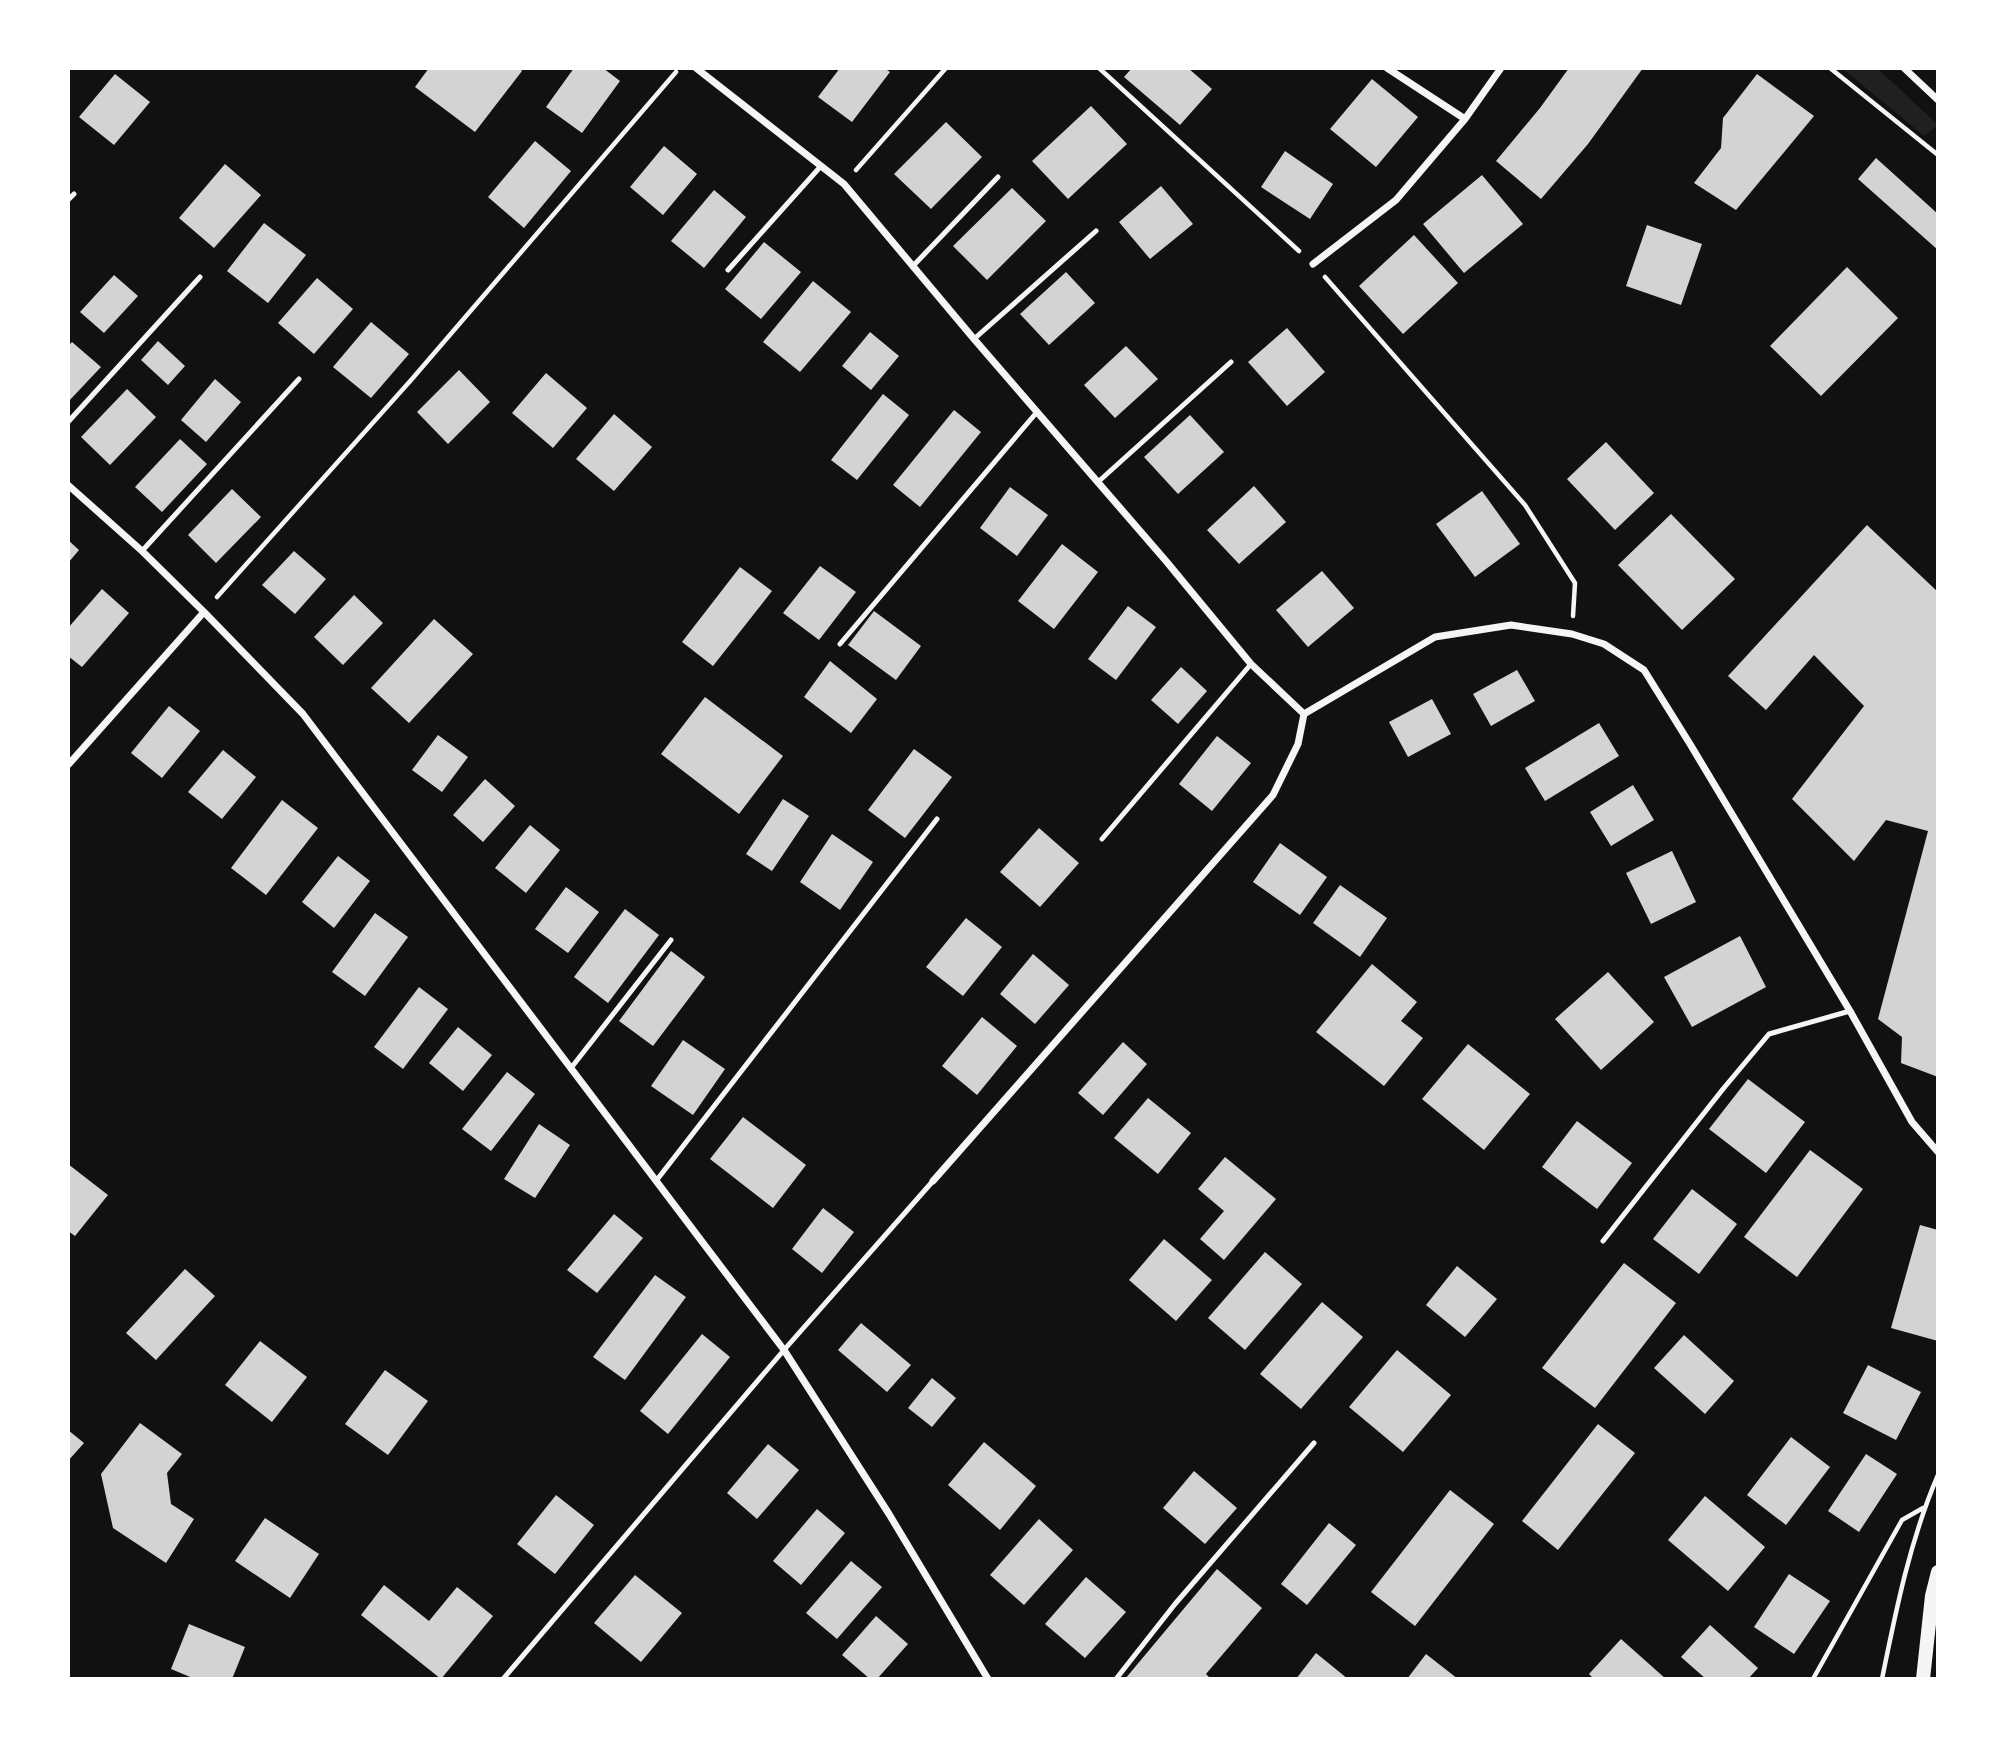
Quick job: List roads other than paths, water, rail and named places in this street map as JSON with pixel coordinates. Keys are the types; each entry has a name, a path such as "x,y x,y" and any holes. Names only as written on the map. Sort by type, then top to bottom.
{"main road":[{"path":"1923,1679 1932,1596 1938,1572"}],"street":[{"path":"696,68 844,184 1251,664 1304,714"},
{"path":"1387,68 1465,119"},
{"path":"1313,264 1396,200 1465,119 1501,68"},
{"path":"1904,68 1938,100"},
{"path":"68,485 142,551 303,714 784,1350 889,1514 988,1679"},
{"path":"68,765 204,612"},
{"path":"933,1181 1273,795 1298,744 1304,714 1435,637 1511,625 1572,634 1604,644 1644,670 1850,1011 1912,1122 1938,1152"}],"lane":[{"path":"728,270 821,166"},
{"path":"913,266 998,177"},
{"path":"68,200 74,194"},
{"path":"974,339 1096,231"},
{"path":"68,422 200,277"},
{"path":"1098,482 1231,362"},
{"path":"142,551 299,379"},
{"path":"840,644 1037,412"},
{"path":"1102,839 1251,664"},
{"path":"656,1181 937,820"},
{"path":"571,1068 671,940"},
{"path":"1603,1241 1769,1034 1850,1011"},
{"path":"503,1679 784,1350 933,1181"},
{"path":"1116,1679 1175,1604 1314,1443"}]}
